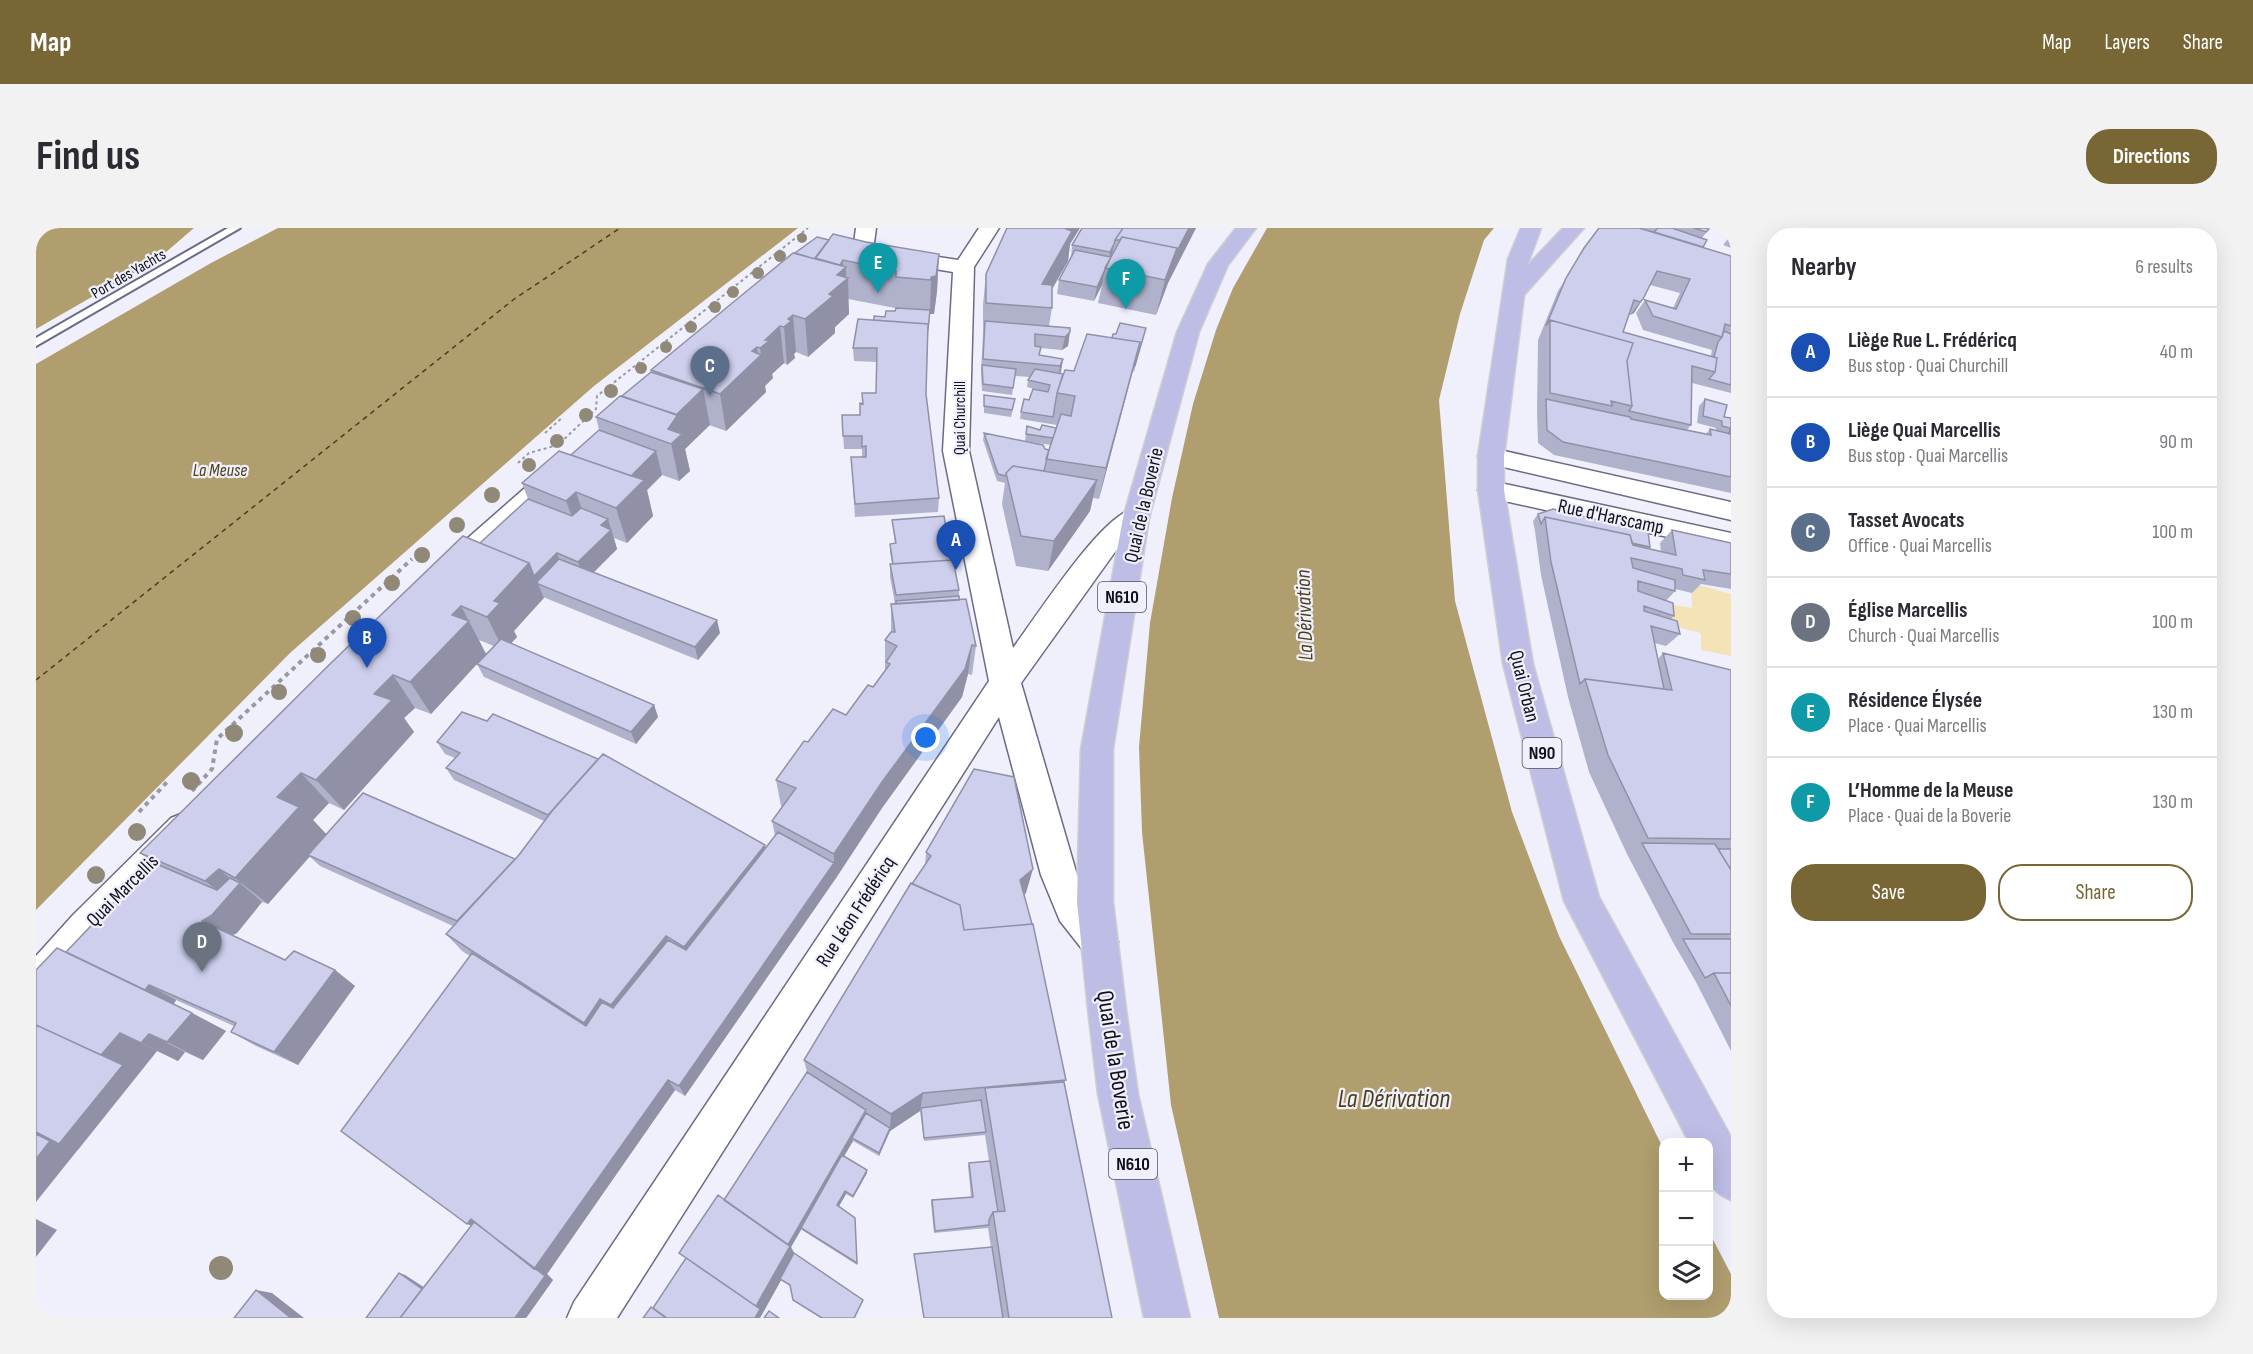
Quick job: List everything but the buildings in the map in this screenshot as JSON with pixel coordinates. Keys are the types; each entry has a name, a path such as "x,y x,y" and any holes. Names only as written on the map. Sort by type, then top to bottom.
{"main road":[{"name":"N610","path":"1218,264 1233,228"},
{"name":"Quai de la Boverie","path":"1167,1318 1118,1094 1099,942 1095,902 1097,749 1136,518 1188,332 1218,264 1246,228"},
{"name":"Quai Orban","path":"1531,228 1518,259 1491,456 1491,490 1518,664 1582,901 1727,1165"},
{"path":"1515,292 1574,228"}],"street":[{"name":"Quai Churchill","path":"989,228 964,267 956,451 1005,682"},
{"path":"858,239 879,252 914,261 964,267"},
{"name":"Rue d'Harscamp","path":"1491,456 1731,511"},
{"path":"427,590 557,473"},
{"name":"Rue d'Harscamp","path":"1491,490 1731,542"},
{"name":"Rue Léon Frédéricq","path":"590,1318 1005,682 1110,538 1136,518"},
{"path":"1005,682 1059,874 1073,909 1099,942"},
{"name":"Quai Marcellis","path":"36,984 86,927 201,810"}],"lane":[{"name":"Port des Yachts","path":"36,343 235,228"}],"path":[{"path":"545,433 564,417"},
{"path":"138,812 168,781"}],"shaded area":[{"path":"1691,583 1731,594 1731,656 1701,650 1701,633 1669,625 1671,604 1692,608"}],"water":[{"path":"46,228 194,228 158,259 36,329 36,232"},
{"name":"La Meuse","path":"278,228 798,228 594,386 290,653 36,910 36,364 211,263"},
{"name":"La Dérivation","path":"1267,228 1494,228 1484,240 1460,314 1439,400 1455,601 1512,812 1559,936 1659,1140 1659,1300 1713,1300 1713,1240 1731,1274 1731,1318 1219,1318 1171,1105 1142,832 1139,747 1150,623 1172,498 1193,404 1216,330 1233,288"}],"ferry route":[{"path":"36,680 513,300 620,228"}],"place":[{"name":"Résidence Élysée","path":"878,293"},
{"name":"L’Homme de la Meuse","path":"1126,309"},
{"name":"Tasset Avocats","path":"710,396"},
{"name":"Liège Rue L. Frédéricq","path":"956,570"},
{"name":"Liège Quai Marcellis","path":"367,668"},
{"name":"Église Marcellis","path":"202,972"}]}
